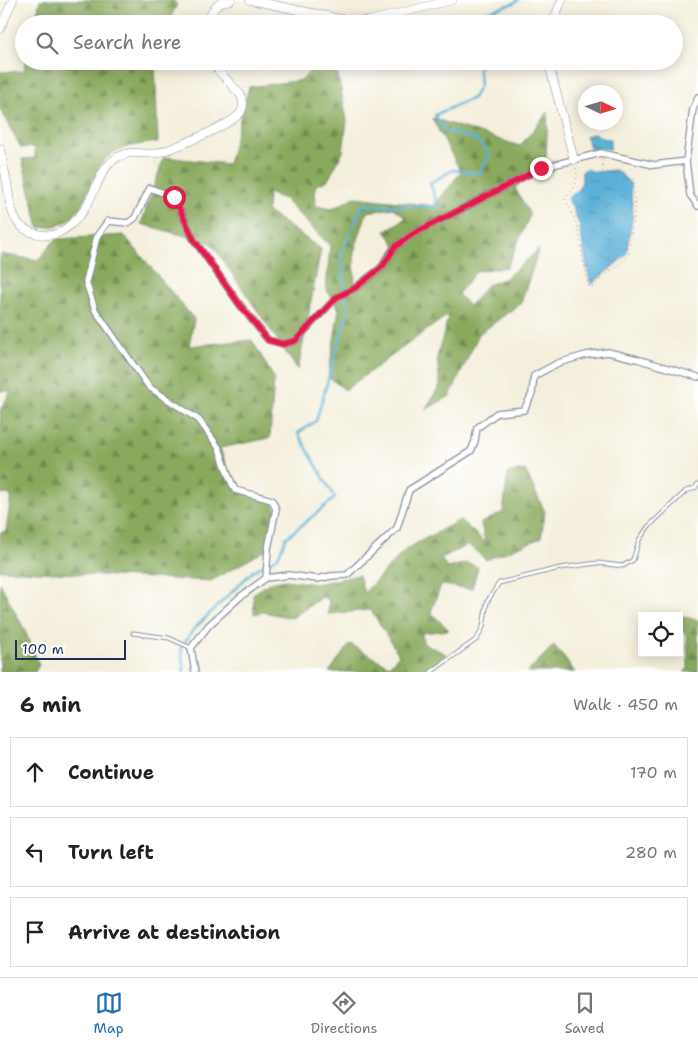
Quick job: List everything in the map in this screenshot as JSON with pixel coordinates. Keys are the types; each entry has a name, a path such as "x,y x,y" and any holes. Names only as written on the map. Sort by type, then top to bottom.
{"street":[{"path":"0,29 13,0"},
{"path":"210,15 219,4 231,0"},
{"path":"250,0 322,15"},
{"path":"392,15 452,0"},
{"path":"556,15 562,0"},
{"path":"0,149 14,218 20,225 31,232 41,235 50,236 62,232 75,221 88,204 106,166 112,160 131,152 151,154 168,150 200,137 234,119 241,112 243,106 240,94 218,70"},
{"path":"551,70 574,160"},
{"path":"698,97 693,109 686,161 690,195 698,206"},
{"path":"266,578 268,549 276,509 272,500 235,490 219,448 199,420 149,387 95,310 86,282 97,236 108,221 128,224 135,218 150,188 174,197 194,240 240,305 268,340 283,344 295,341 337,297 355,288 382,267 396,246 413,234 541,168 601,153 654,165 686,161"},
{"path":"195,672 191,648 210,625 240,597 266,578 289,576 317,579 346,575 397,528 409,490 471,451 477,428 498,413 524,410 532,394 534,376 558,363 586,355 608,352 698,377"}],"lane":[{"path":"431,672 477,639 483,627 487,602 499,584 560,568 597,563 622,566 634,560 639,540 648,527 686,491 695,488 698,484"},
{"path":"134,633 169,638 191,648"}],"path":[{"path":"601,153 610,270"},
{"path":"151,154 165,172 204,200 212,214 209,232 197,210 174,197"},
{"path":"574,160 578,177 574,189 565,198 577,225 588,284 591,288 628,256 635,210 631,160"}],"green space":[{"path":"173,0 177,5 172,15 36,15 40,1"},
{"path":"155,70 158,142 141,144 113,153 104,160 98,169 83,203 76,212 68,220 58,225 39,228 22,159 35,158 35,147 21,148 0,109 0,72"},
{"path":"311,70 337,70 347,120 343,152 328,180 315,186 316,206 332,209 355,197 434,206 461,172 432,118 520,146 548,112 546,157 515,188 530,215 507,267 476,271 458,294 469,306 487,285 506,278 539,249 521,303 479,334 450,396 425,410 440,385 437,358 449,314 345,390 328,377 339,309 326,289 330,246 284,199 268,193 267,211 321,249 298,370 211,243 141,224 164,157 228,164 249,87 302,80","holes":["394,208 406,218 385,231 396,246 382,267 355,287 354,252 367,212"]},
{"path":"124,235 194,319 189,346 252,340 274,378 270,438 220,448 235,490 272,500 276,509 268,549 211,581 0,570 0,533 6,531 11,495 0,494 0,410 11,391 0,391 0,254 38,260 56,239"},
{"path":"525,470 545,512 541,538 486,560 468,545 441,558 447,568 466,563 478,567 472,589 441,585 431,612 449,630 422,633 423,643 446,654 426,672 329,672 350,644 389,666 399,655 371,610 328,614 329,600 322,597 292,618 264,612 254,614 253,594 269,583 285,580 316,584 359,575 364,593 406,549 460,520 485,542 481,523 503,512 508,473"},
{"path":"0,583 25,631 39,665 35,672 0,672"},
{"path":"683,617 698,620 698,672 684,672 688,669 687,637 683,630"},
{"path":"554,645 575,672 527,672"}],"water":[{"path":"595,133 602,138 610,139 610,149 591,150 586,136"},
{"path":"585,169 595,172 615,170 621,174 630,183 633,214 626,255 591,285 579,223 567,199 577,191 582,182 582,172"}],"waterway":[{"path":"478,15 518,0"},
{"path":"184,672 181,648 193,630 253,571 278,557 286,538 335,498 298,433 316,421 348,311 341,255 362,205 438,207 430,183 453,170 480,173 490,154 477,140 445,131 435,115 473,98 480,85 479,70"}],"route":[{"path":"174,197 194,240 240,305 268,340 283,344 295,341 337,297 355,288 382,267 396,246 413,234 541,168"}]}
